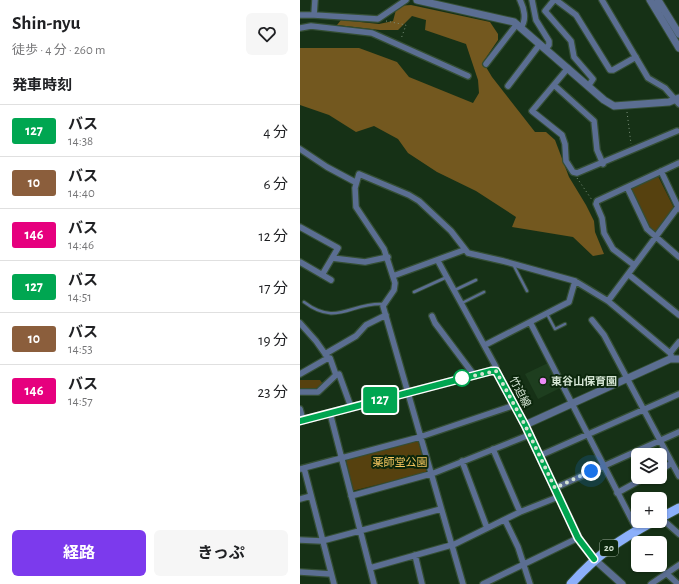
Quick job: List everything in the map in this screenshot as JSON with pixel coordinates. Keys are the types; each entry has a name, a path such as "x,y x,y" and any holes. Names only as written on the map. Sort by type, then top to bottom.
{"main road":[{"name":"20","path":"667,514 679,508"},
{"name":"20","path":"571,584 594,559 640,528"}],"street":[{"path":"314,15 315,0"},
{"path":"300,15 378,20 406,0"},
{"path":"417,0 507,20 519,26 542,47 614,106 678,101"},
{"path":"486,64 525,21 520,0"},
{"path":"508,86 542,47 549,44 549,41 536,20 532,0"},
{"path":"588,85 593,79 574,57 571,41 545,11 555,0 576,15 610,70 613,70 636,57"},
{"path":"602,0 648,78 664,88 678,101"},
{"path":"650,0 679,48"},
{"path":"658,0 679,34"},
{"path":"300,28 311,26 372,33 468,76"},
{"path":"568,68 532,111 562,135 565,144 566,161 573,172 576,173 603,164 677,131"},
{"path":"554,85 594,121 597,150 603,164"},
{"path":"300,149 327,167 355,182"},
{"path":"634,265 613,249 604,233 602,218 596,204 600,200 679,163"},
{"path":"608,301 678,208 661,171"},
{"path":"463,584 407,393 383,304 394,290 393,276 388,257 371,228 356,207 355,182 359,174 413,198 451,231 464,250 472,254 575,281 608,301 674,357"},
{"path":"627,187 647,229 679,257"},
{"path":"300,227 338,248 322,275"},
{"path":"393,276 464,250"},
{"path":"332,258 365,262 388,257"},
{"path":"438,260 496,367 496,371"},
{"path":"300,262 331,280"},
{"path":"628,274 679,315"},
{"path":"485,346 569,302 575,281"},
{"path":"300,374 356,336 366,325 386,315"},
{"path":"432,316 435,323 474,375"},
{"path":"592,320 604,335 679,476"},
{"path":"530,322 636,530"},
{"path":"300,323 326,356 330,358 336,375 339,374 351,408"},
{"path":"525,425 674,357 679,342"},
{"name":"竹迫線","path":"301,421 474,375 496,371 525,425 578,538 594,559 622,584"},
{"path":"300,392 318,392 336,375"},
{"path":"539,456 679,394"},
{"path":"334,584 311,496 302,468 420,437 515,406"},
{"path":"300,409 301,421"},
{"path":"330,413 374,584"},
{"path":"555,488 679,432"},
{"path":"351,496 431,473 529,435"},
{"path":"493,449 520,512"},
{"path":"462,461 487,528"},
{"path":"667,466 672,463"},
{"path":"617,493 633,484"},
{"path":"300,499 311,496"},
{"path":"370,568 451,545 520,512 558,497"},
{"path":"300,540 322,541 441,509"},
{"path":"505,520 518,547 530,584"},
{"path":"667,525 679,534"},
{"path":"483,584 578,538"},
{"path":"415,555 422,584"},
{"path":"651,584 679,565"},
{"path":"300,572 331,574"},
{"path":"666,573 678,584"}],"lane":[{"path":"513,264 526,291"},
{"path":"414,292 447,277"},
{"path":"454,290 476,280"},
{"path":"462,304 484,292"},
{"path":"304,302 327,314 383,304"},
{"path":"547,314 555,329 565,324"}],"path":[{"path":"378,20 406,25 399,44"},
{"path":"626,105 632,151"},
{"path":"573,172 593,201"}],"shaded area":[{"path":"411,5 490,22 498,34 498,40 483,62 492,77 535,132 546,132 555,140 569,177 594,221 595,232 604,254 593,256 573,237 512,227 516,217 476,191 437,172 408,153 398,139 374,126 356,132 329,115 300,105 300,48 359,48 397,62 409,77 473,103 479,93 478,80 466,44 425,30 426,20 412,16 398,30 380,30 337,25 341,20 379,24 393,21 397,6"},
{"name":"東谷山保育園","path":"548,363 560,388 538,399 525,374"}],"green space":[{"path":"658,176 674,208 656,232 652,232 631,190 633,187"},
{"path":"300,380 320,380 323,384 318,390 300,391"},
{"name":"薬師堂公園","path":"416,440 418,441 427,470 425,473 352,491 346,459"}],"bus line":[{"name":"127","path":"300,421 491,371 496,371 525,425 578,538 594,559"}],"place":[{"name":"東谷山保育園","path":"543,381"}],"route":[{"path":"462,378 458,379 496,371 525,425 555,488 591,471"}]}
